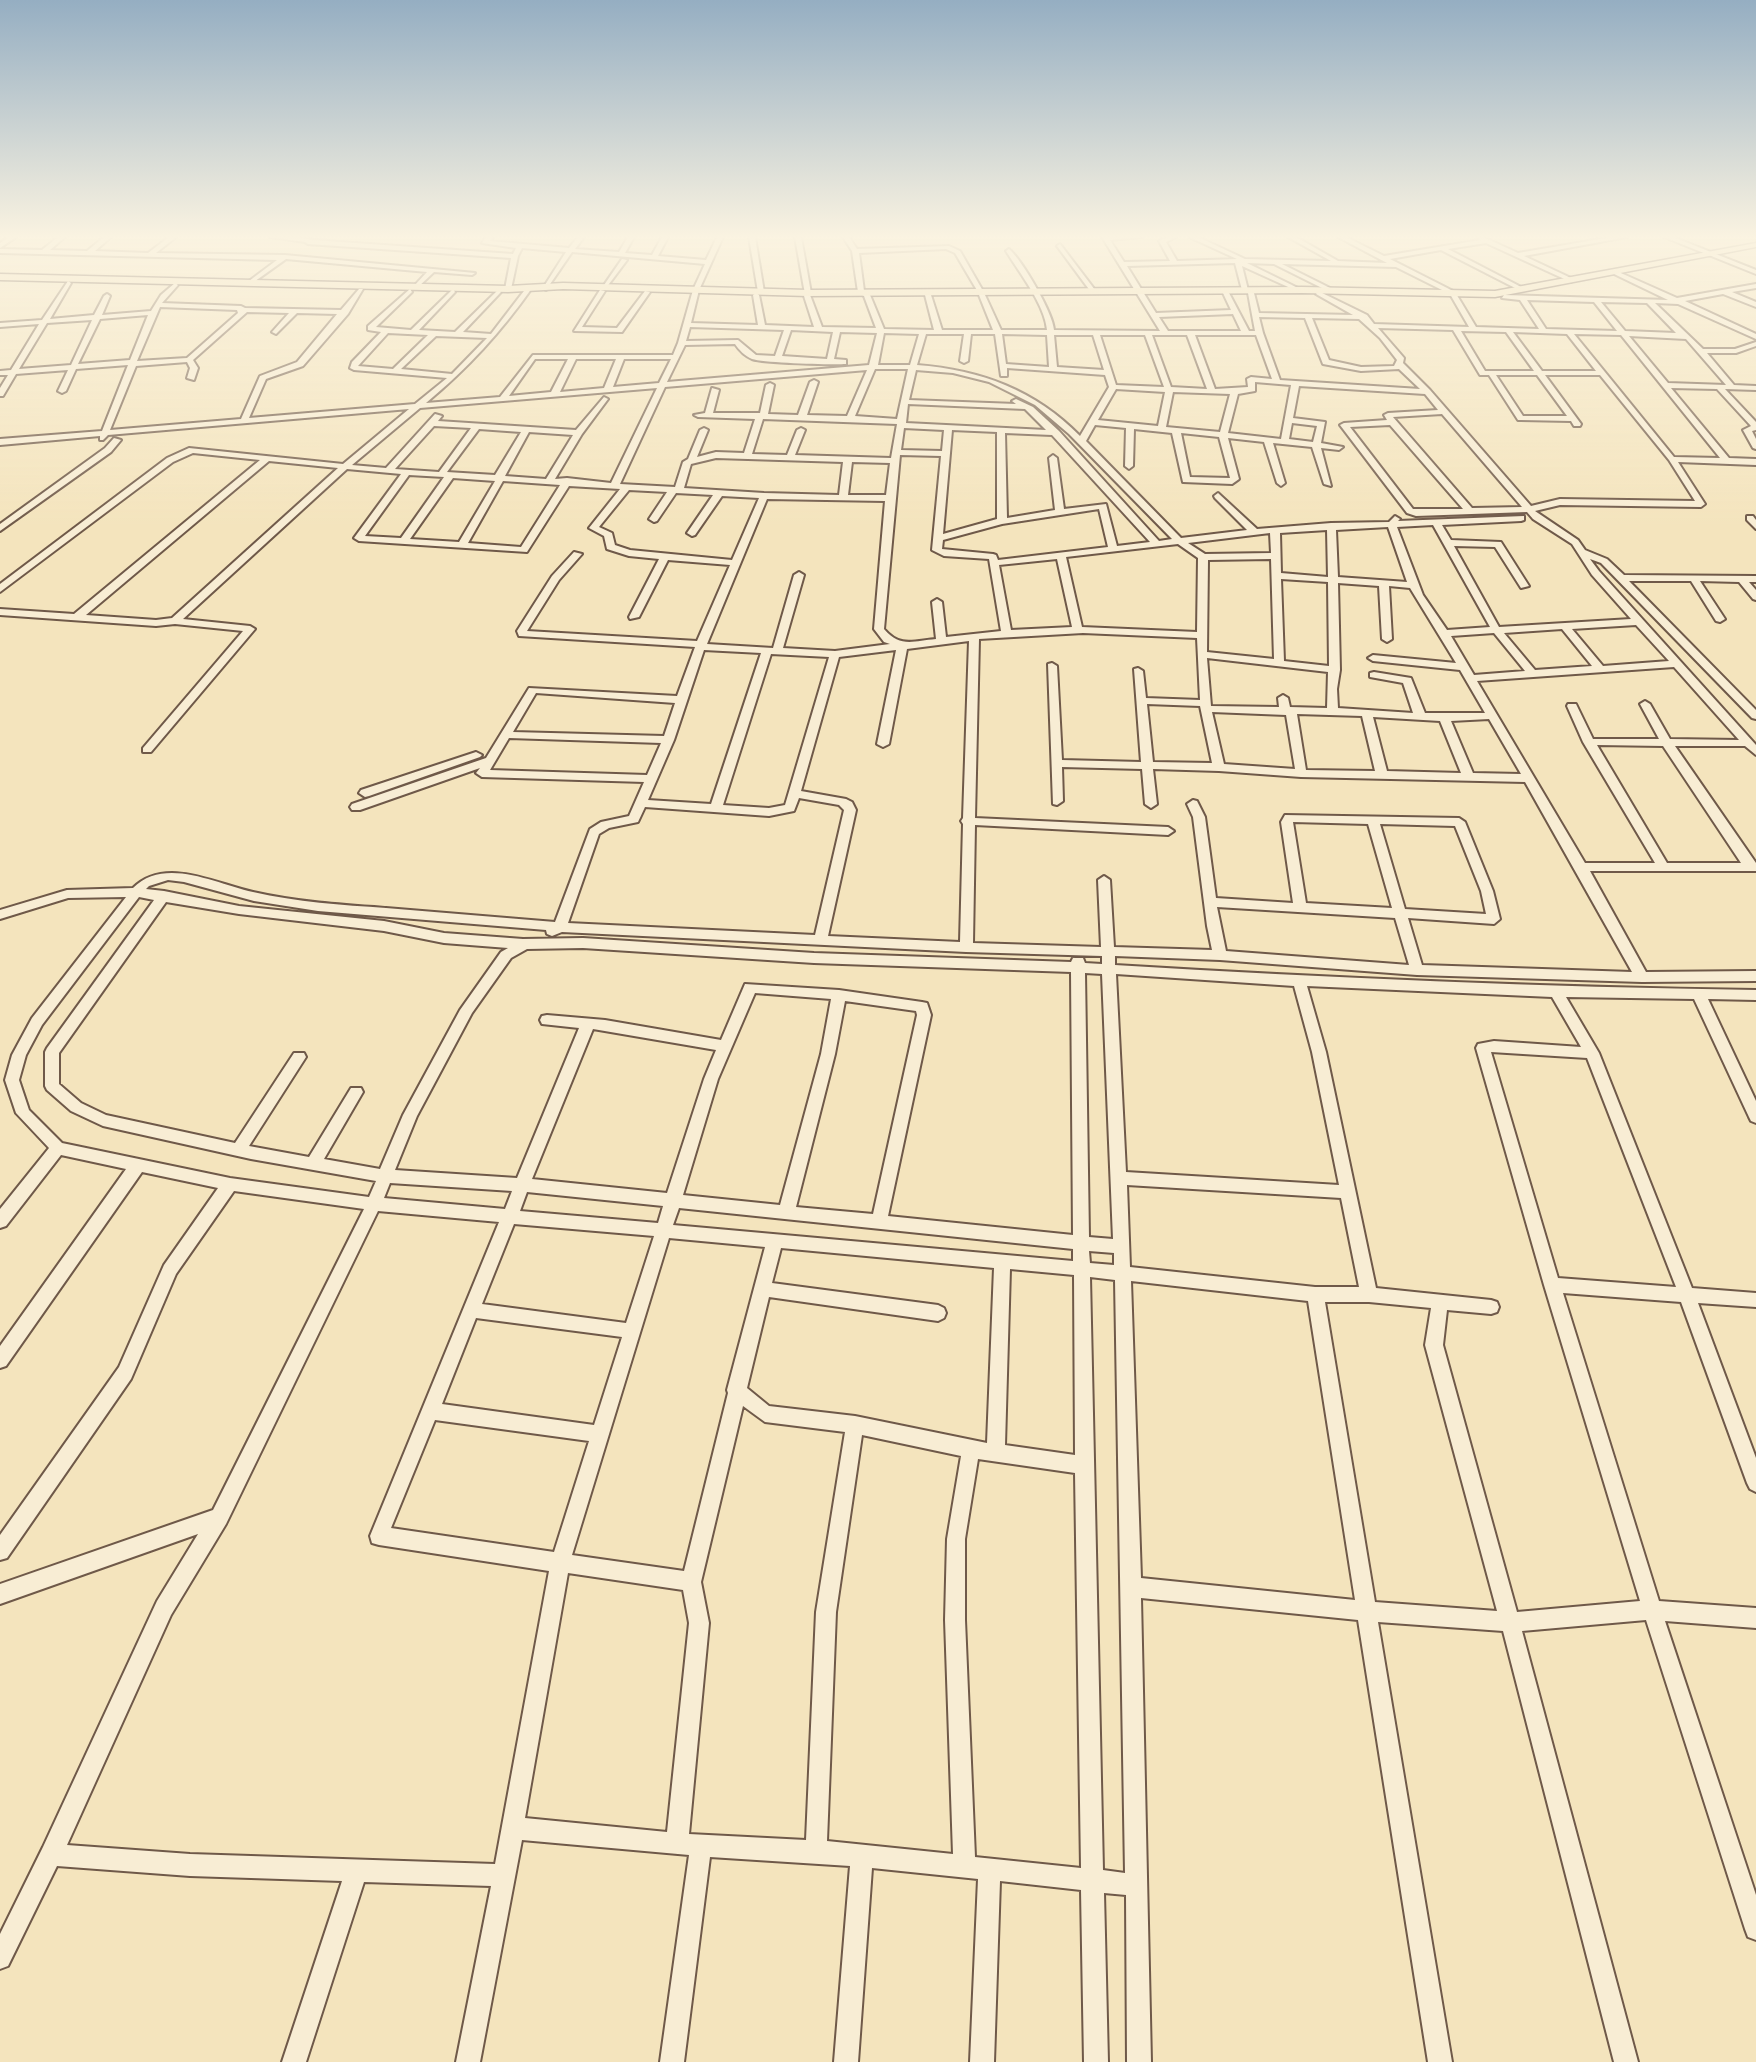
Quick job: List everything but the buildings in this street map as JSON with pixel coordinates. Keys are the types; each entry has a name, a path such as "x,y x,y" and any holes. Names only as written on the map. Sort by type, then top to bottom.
{"street":[{"path":"0,394 36,333"},
{"path":"62,391 88,333"},
{"path":"103,437 145,333"},
{"path":"0,373 189,360 218,333"},
{"path":"244,421 262,378 300,364 327,333"},
{"path":"384,333 354,368 454,376"},
{"path":"425,333 493,336"},
{"path":"174,621 344,467 454,376 495,333"},
{"path":"615,485 685,333"},
{"path":"738,342 739,333"},
{"path":"777,360 786,333"},
{"path":"830,362 836,333"},
{"path":"850,418 874,365 881,333"},
{"path":"902,646 888,640 879,629 894,456 911,370 923,333"},
{"path":"964,361 968,333"},
{"path":"998,333 1004,366 1004,385"},
{"path":"1051,333 1053,368"},
{"path":"1081,442 1113,387 1096,333"},
{"path":"1148,333 1169,391 1161,429"},
{"path":"1190,333 1212,392"},
{"path":"1259,333 1277,382"},
{"path":"1315,333 1326,362 1361,369 1396,368 1400,365"},
{"path":"1381,333 1401,360 1400,365 1427,392 1442,412 1534,513 1574,542 1595,573 1637,622 1752,748"},
{"path":"1459,333 1483,373 1602,373"},
{"path":"1491,373 1521,418 1575,421 1542,373 1510,333"},
{"path":"995,564 1275,530 1436,522 1534,513 1560,502 1701,504 1672,459 1570,333"},
{"path":"1623,333 1727,461"},
{"path":"1630,333 1689,337 1732,387"},
{"path":"394,372 433,334"},
{"path":"682,342 738,342 750,355 777,360 874,365 911,370 972,383 1006,395 1027,407 1054,433 1157,544"},
{"path":"1699,351 1736,351 1756,344"},
{"path":"502,400 533,357 675,358"},
{"path":"554,395 573,357"},
{"path":"550,480 578,433 606,395 621,357"},
{"path":"189,360 194,368 191,378"},
{"path":"0,442 103,437 117,440 404,416 874,365"},
{"path":"1004,366 1110,373"},
{"path":"660,390 715,390 939,368 1004,385 1029,397 1057,417 1179,541 1203,557 1276,556"},
{"path":"1113,387 1234,392 1252,389 1251,379 1295,385 1427,392"},
{"path":"802,416 814,382"},
{"path":"1664,384 1756,388"},
{"path":"747,456 770,385"},
{"path":"1284,442 1295,385"},
{"path":"1718,386 1756,427 1746,430 1756,446"},
{"path":"708,415 715,390"},
{"path":"1176,430 1186,480 1235,479 1223,436 1234,392"},
{"path":"0,450 244,421 554,395 606,395"},
{"path":"906,402 1027,407"},
{"path":"388,471 441,412"},
{"path":"1442,412 1388,415 1468,509"},
{"path":"698,415 850,418 901,424 1054,433 1070,430"},
{"path":"1290,419 1322,424 1315,445 1328,484"},
{"path":"1093,422 1339,447"},
{"path":"1392,422 1344,425 1413,512"},
{"path":"433,423 578,433"},
{"path":"403,542 477,426"},
{"path":"1129,466 1130,426"},
{"path":"947,427 936,548 939,552 993,557 1006,633"},
{"path":"462,545 527,429"},
{"path":"1001,429 1002,520"},
{"path":"654,519 676,489 704,430"},
{"path":"790,457 801,430"},
{"path":"0,528 108,450 117,440"},
{"path":"1268,440 1281,483"},
{"path":"0,589 170,460 185,452 218,452 388,471 764,496 889,498"},
{"path":"692,458 716,455 848,459 945,454"},
{"path":"1053,458 1060,512"},
{"path":"76,618 266,459"},
{"path":"843,497 848,459"},
{"path":"1672,459 1756,462"},
{"path":"407,472 358,536 360,539 524,550 567,481"},
{"path":"627,485 594,528 608,535 610,547 665,557 736,563"},
{"path":"1096,507 1108,492"},
{"path":"692,533 719,493"},
{"path":"0,1958 51,1855 164,1608 219,1517 374,1204 410,1115 467,1010 506,955 560,927 594,832 605,825 634,819 668,740 693,663 764,496"},
{"path":"1218,496 1254,532"},
{"path":"938,538 1002,520 1103,506 1113,550"},
{"path":"1534,513 1468,509 1413,512 1392,520 1392,524 1411,585 1431,620 1444,634 1530,778 1642,977"},
{"path":"1436,522 1495,628 1532,673"},
{"path":"1331,526 1335,670 1330,695 1333,711"},
{"path":"1275,530 1279,663"},
{"path":"1447,543 1498,544 1524,586"},
{"path":"1583,552 1604,562 1754,711"},
{"path":"577,554 555,578 522,631 523,634 835,654 1006,633 1078,631 1203,635"},
{"path":"634,617 665,557"},
{"path":"1061,557 1078,631"},
{"path":"1203,557 1202,654 1206,706 1219,766"},
{"path":"716,808 799,575"},
{"path":"1277,576 1411,585"},
{"path":"1621,578 1756,579"},
{"path":"1694,579 1720,619"},
{"path":"1743,580 1756,597"},
{"path":"1384,584 1387,639"},
{"path":"937,601 941,641"},
{"path":"0,612 156,623 174,621 250,629 147,750"},
{"path":"1444,634 1495,628 1637,622"},
{"path":"1564,625 1600,669"},
{"path":"966,947 967,821 974,637"},
{"path":"883,744 902,646"},
{"path":"642,803 716,808 790,808 835,654"},
{"path":"1202,654 1335,670"},
{"path":"1373,658 1462,667"},
{"path":"1469,678 1674,664"},
{"path":"1052,666 1057,801"},
{"path":"1138,671 1151,804"},
{"path":"1374,675 1407,680 1420,716"},
{"path":"651,779 482,773 533,690 681,700"},
{"path":"1283,698 1301,773"},
{"path":"1143,701 1288,712 1333,711 1444,718 1492,716"},
{"path":"1645,704 1667,743 1753,868"},
{"path":"1572,706 1588,742 1662,866"},
{"path":"1717,712 1754,711"},
{"path":"1367,714 1382,775"},
{"path":"1444,718 1468,775"},
{"path":"506,735 668,740"},
{"path":"1588,742 1752,748"},
{"path":"365,793 499,747"},
{"path":"356,807 490,760"},
{"path":"1056,763 1219,766 1301,773 1530,778"},
{"path":"795,794 842,802 848,805 850,810 821,939"},
{"path":"1193,804 1199,817 1220,955"},
{"path":"1210,902 1494,919 1487,891 1459,822 1289,818 1287,822 1300,907"},
{"path":"967,821 1168,831"},
{"path":"1373,821 1398,914 1417,970"},
{"path":"1581,867 1753,868"},
{"path":"1078,959 966,947 560,927 318,907 254,897 168,876 145,883 136,892 37,1022 19,1055 12,1080 23,1113 58,1148 230,1184 374,1204 1083,1269 1314,1294 1369,1295 1491,1307"},
{"path":"1104,880 1121,1178 1132,1587 1139,2062"},
{"path":"0,915 67,894 136,892 239,910 384,926 444,938 523,944 583,943 814,958 1108,960 1298,981 1556,992 1756,995"},
{"path":"164,895 52,1052 52,1086 76,1107 103,1120 239,1150 384,1176 523,1185 1122,1247"},
{"path":"1108,960 1220,955 1417,970 1642,977 1756,976"},
{"path":"1078,959 1084,1465 1096,2062"},
{"path":"1298,981 1320,1052 1369,1295"},
{"path":"468,2062 561,1562 598,1434 711,1079 750,988 839,995 922,1007 924,1015 879,1223"},
{"path":"1556,992 1592,1053 1688,1295 1756,1483"},
{"path":"786,1213 828,1054 839,995"},
{"path":"1699,995 1756,1117"},
{"path":"547,1020 724,1046"},
{"path":"588,1024 379,1536 691,1582"},
{"path":"1592,1053 1494,1046 1483,1048 1552,1285 1652,1610 1756,1929"},
{"path":"239,1150 299,1057"},
{"path":"313,1164 356,1092"},
{"path":"0,1220 58,1148"},
{"path":"0,1360 138,1165"},
{"path":"1121,1178 1348,1192"},
{"path":"0,1550 125,1373 170,1270 230,1184"},
{"path":"677,1844 699,1623 691,1582 774,1242"},
{"path":"996,1452 1003,1262"},
{"path":"1552,1285 1756,1300"},
{"path":"761,1289 938,1313"},
{"path":"1314,1294 1440,2062"},
{"path":"1440,1302 1434,1345 1626,2062"},
{"path":"473,1310 632,1331"},
{"path":"736,1390 765,1414 855,1425 971,1449 1084,1465"},
{"path":"430,1411 598,1434"},
{"path":"816,1851 826,1612 855,1425"},
{"path":"964,1865 955,1620 956,1539 971,1449"},
{"path":"0,1594 219,1517"},
{"path":"1132,1587 1367,1611 1510,1622 1652,1610 1756,1618"},
{"path":"513,1829 677,1844 862,1855 1137,1885"},
{"path":"672,2062 701,1845"},
{"path":"51,1855 190,1865 504,1875"},
{"path":"846,2062 862,1855"},
{"path":"982,2062 989,1868"},
{"path":"294,2062 357,1870"}]}
